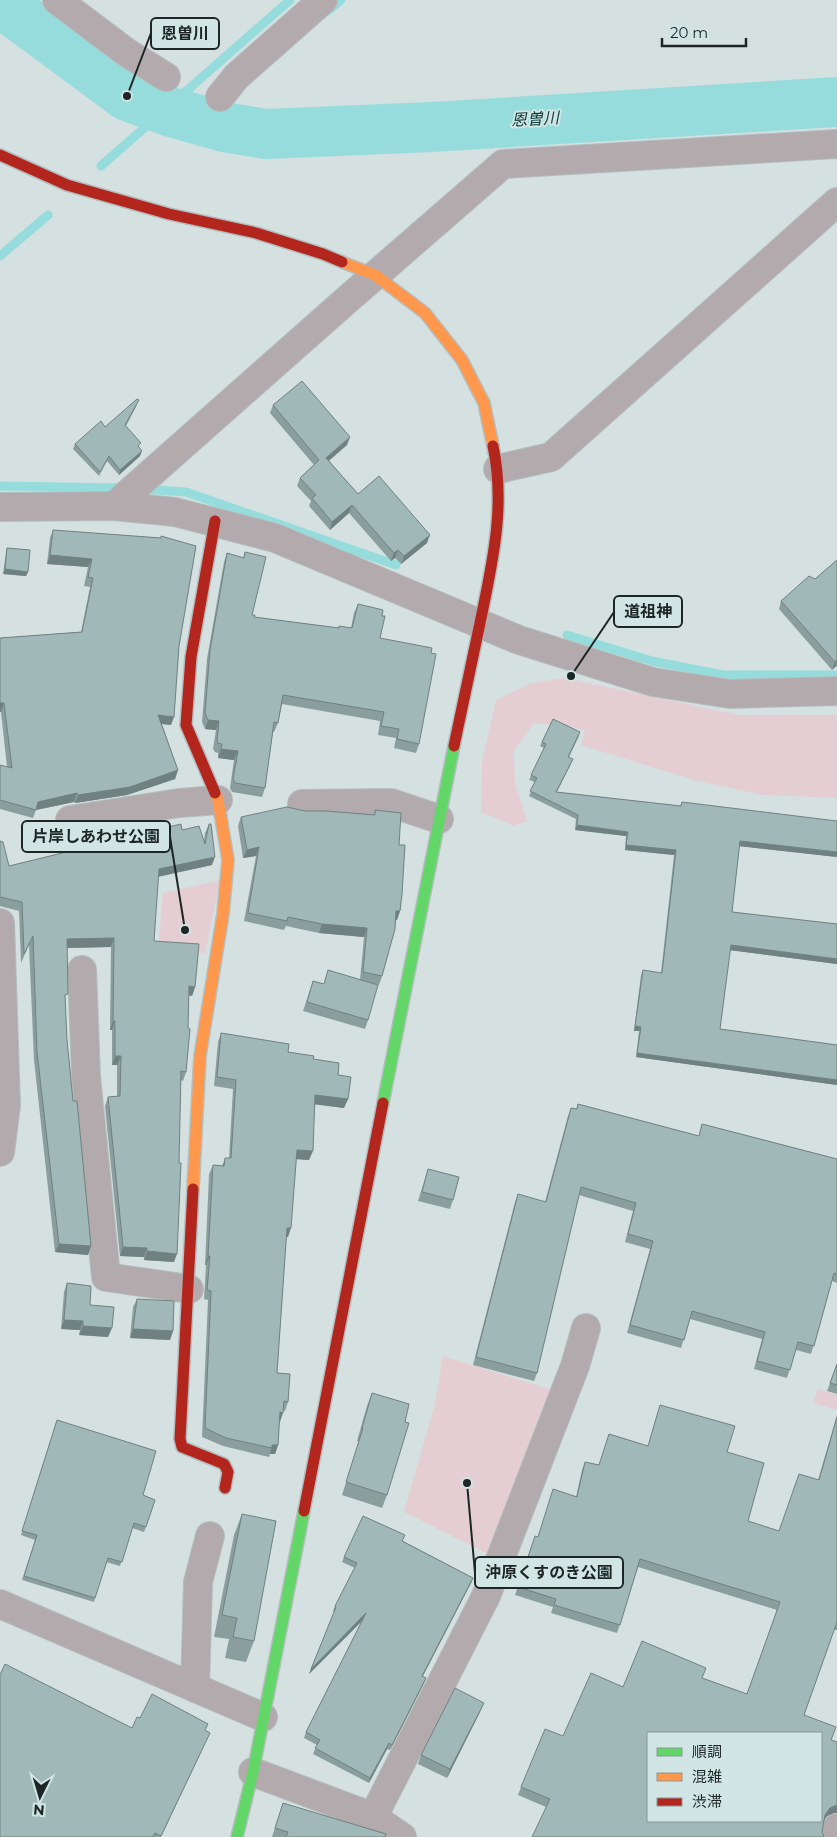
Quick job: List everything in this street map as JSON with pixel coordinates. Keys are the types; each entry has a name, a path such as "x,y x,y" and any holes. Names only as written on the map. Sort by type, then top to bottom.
{"street":[{"path":"57,0 126,52 166,77"},
{"path":"220,97 236,76 323,0"},
{"path":"129,493 503,164 837,144"},
{"path":"0,155 67,185 170,214 256,233 323,254 376,274 425,313 462,360 484,403 498,469 498,525 480,624 439,819 253,1772 237,1837"},
{"path":"498,469 551,457 837,202"},
{"path":"0,507 129,493 174,512 275,538 434,603 480,624 560,654 653,682 730,694 837,691"},
{"path":"215,522 191,657 186,725 218,800 228,860 223,914 200,1056 180,1439 182,1447 224,1464 228,1472 225,1488"},
{"path":"70,820 179,803 218,800"},
{"path":"302,804 391,803 439,819"},
{"path":"0,923 6,1105 0,1152"},
{"path":"82,970 86,1076 106,1277 189,1289"},
{"path":"373,1817 486,1596 575,1366 586,1328"},
{"path":"195,1688 198,1582 210,1536"},
{"path":"0,1604 263,1717"},
{"path":"253,1772 373,1817 402,1837"},
{"path":"834,1837 837,1828"}],"shaded area":[{"path":"564,678 739,715 837,715 837,798 762,795 694,780 581,745 585,731 573,727 534,723 514,751 515,784 527,821 514,826 481,812 482,761 496,700 529,684"},
{"path":"220,880 205,953 158,952 163,893"},
{"path":"443,1356 552,1390 494,1557 404,1512 434,1407"},
{"path":"818,1389 837,1395 837,1410 813,1403"}],"building":[{"path":"302,381 350,437 326,458 358,494 379,476 430,535 404,556 398,550 394,553 352,505 332,522 312,498 316,495 300,478 319,460 273,405"},
{"path":"137,399 139,400 125,425 141,443 138,446 142,451 120,470 109,456 100,472 75,444 101,421 105,427"},
{"path":"53,530 161,538 161,536 196,546 179,646 174,717 158,715 178,770 130,787 78,795 77,793 38,802 36,810 0,800 0,765 12,768 4,703 0,703 0,638 82,632 93,578 88,577 92,559 50,555"},
{"path":"7,548 30,550 28,572 5,569"},
{"path":"245,552 266,557 252,615 255,615 254,617 352,628 358,604 383,610 382,616 385,616 380,638 432,648 431,653 436,654 419,744 397,739 399,729 381,726 384,712 283,695 278,723 274,722 265,788 235,783 233,779 238,751 221,749 222,744 218,743 217,740 219,721 208,720 205,713 210,650 227,553 244,558"},
{"path":"837,560 837,660 835,662 781,601 809,576 815,579"},
{"path":"553,719 580,732 568,757 573,759 556,792 681,806 682,802 837,821 837,852 740,841 732,912 837,924 837,959 731,945 720,1029 837,1045 837,1080 637,1053 641,1027 635,1026 643,970 662,973 676,850 626,845 628,832 577,825 578,815 530,791 537,778 531,775 546,744 542,742"},
{"path":"287,807 305,811 375,815 375,810 401,813 399,845 405,845 402,894 400,911 396,911 395,929 382,976 363,972 367,928 322,924 288,917 287,921 248,913 259,847 247,850 241,817"},
{"path":"181,824 182,830 199,826 205,844 209,824 211,824 215,857 159,869 154,941 199,944 195,987 189,986 188,1028 190,1029 186,1072 181,1071 179,1163 181,1163 177,1254 147,1251 147,1248 123,1247 108,1097 120,1096 121,1056 115,1056 115,1021 113,1021 114,938 67,939 68,994 65,995 67,1040 73,1101 77,1101 91,1246 59,1244 37,1052 33,936 24,954 22,902 0,897 0,841 3,842 9,866"},
{"path":"328,970 378,985 368,1020 307,1002 313,981 324,984"},
{"path":"221,1033 289,1044 288,1052 314,1056 313,1059 339,1063 338,1075 351,1077 348,1099 315,1095 313,1151 297,1150 291,1228 287,1228 277,1373 290,1374 288,1402 284,1401 283,1413 280,1412 278,1445 272,1445 272,1448 226,1438 205,1428 211,1291 207,1290 210,1256 208,1256 213,1165 224,1166 225,1158 231,1158 236,1080 217,1077"},
{"path":"578,1104 699,1136 702,1124 837,1159 837,1274 834,1273 814,1346 798,1342 790,1370 757,1361 765,1332 692,1311 684,1340 630,1325 653,1241 628,1234 636,1203 581,1187 537,1373 476,1357 518,1194 546,1202 571,1108 577,1109"},
{"path":"428,1169 459,1177 453,1200 422,1192"},
{"path":"67,1283 91,1286 90,1305 114,1307 112,1328 83,1326 83,1321 64,1320"},
{"path":"137,1299 174,1301 173,1331 133,1329"},
{"path":"837,1364 837,1385 830,1383"},
{"path":"372,1393 409,1404 405,1422 409,1423 387,1495 346,1482"},
{"path":"660,1405 735,1426 727,1452 764,1463 748,1521 779,1531 799,1474 819,1480 837,1417 837,1622 804,1715 836,1727 831,1740 837,1742 837,1805 830,1808 825,1815 822,1832 824,1837 532,1837 550,1799 521,1787 545,1729 563,1736 591,1673 623,1687 642,1641 706,1668 702,1678 747,1694 780,1602 640,1559 620,1625 554,1605 556,1599 518,1587 535,1536 538,1537 553,1489 577,1497 585,1462 599,1465 609,1434 648,1446"},
{"path":"57,1420 156,1451 143,1495 155,1500 146,1527 134,1523 122,1562 108,1558 95,1598 24,1576 37,1535 22,1531"},
{"path":"242,1514 276,1521 254,1641 233,1637 237,1618 222,1615"},
{"path":"363,1516 405,1535 402,1541 473,1578 422,1676 426,1678 392,1745 389,1743 370,1778 315,1748 320,1740 306,1732 366,1613 311,1669 335,1606 357,1563 344,1557"},
{"path":"5,1664 132,1728 137,1717 140,1718 152,1694 208,1724 205,1730 210,1733 161,1836 155,1833 153,1837 0,1837 0,1675"},
{"path":"455,1688 484,1703 450,1769 421,1755"},
{"path":"283,1803 386,1834 385,1837 286,1837 288,1832 275,1828"}],"waterway":[{"path":"101,166 290,0"},
{"path":"328,11 341,0"},
{"name":"恩曽川","path":"0,2 127,96 171,112 224,127 266,134 432,127 837,102"},
{"path":"219,125 225,109"},
{"path":"0,256 48,215"},
{"path":"0,486 126,488"},
{"path":"141,489 186,492 396,565"},
{"path":"567,635 652,661 723,675 837,675"}],"traffic: fast":[{"path":"383,1103 454,746"},
{"path":"237,1837 253,1772 304,1511"}],"traffic: slow":[{"path":"342,262 375,275 425,313 462,360 484,403 493,446"},
{"path":"193,1189 200,1056 223,914 228,860 218,800 215,793"}],"traffic: jam":[{"path":"0,155 67,185 169,214 256,233 323,254 342,262"},
{"path":"454,746 489,579 496,535 498,491 497,468 493,446"},
{"path":"215,521 191,657 186,725 215,793"},
{"path":"304,1511 383,1103"},
{"path":"193,1189 180,1439 182,1447 224,1464 228,1472 225,1488"}],"place":[{"name":"恩曽川","path":"127,96"},
{"name":"道祖神","path":"571,676"},
{"name":"片岸しあわせ公園","path":"185,930"},
{"name":"沖原くすのき公園","path":"467,1483"}]}
